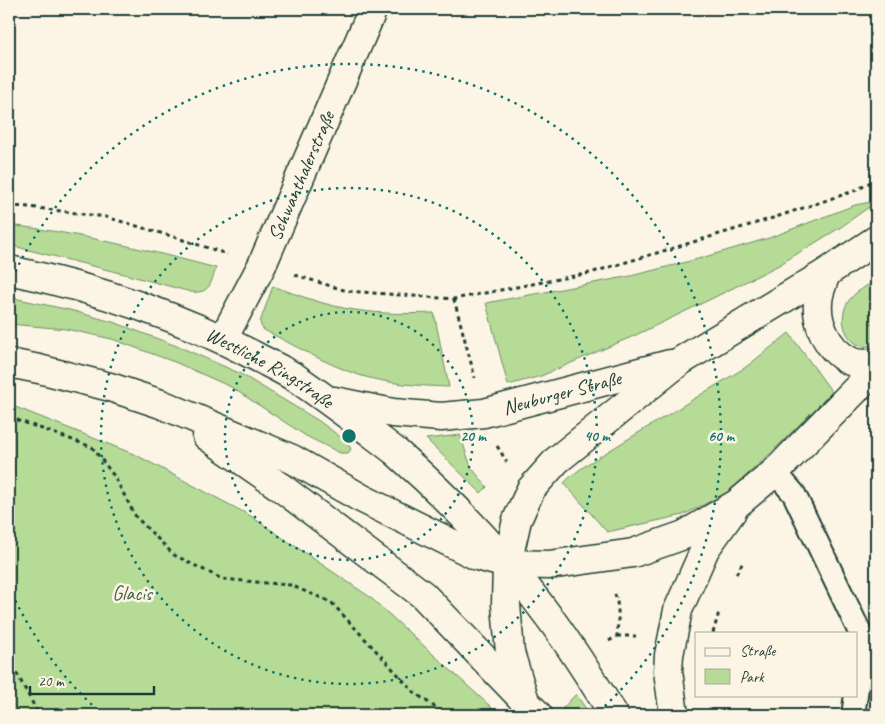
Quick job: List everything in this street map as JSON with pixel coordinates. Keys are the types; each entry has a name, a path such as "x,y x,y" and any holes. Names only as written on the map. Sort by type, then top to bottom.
{"main road":[{"name":"Schwanthalerstraße","path":"222,339 262,265 373,9"},
{"name":"Neuburger Straße","path":"531,708 510,653 506,604 507,564 517,520 531,489 557,460 679,362 826,273 876,240"},
{"name":"Westliche Ringstraße","path":"9,270 45,278 130,303 174,319 222,339 294,377 327,400 401,457 455,507 507,564 552,620 580,660 614,715"},
{"path":"826,273 819,295 818,313 821,327 828,341 838,353 850,362 876,363"},
{"path":"9,362 110,386 161,404 292,459 361,498 477,556 507,564 550,565 633,553 684,535 738,504 775,472 876,369"},
{"name":"Neuburger Straße","path":"327,400 393,413 442,417 484,413 679,362"},
{"path":"161,404 278,486 423,595 531,708"},
{"path":"674,715 668,670 678,610 705,549 738,504"}],"lane":[{"path":"775,472 794,494 864,642 858,682"},
{"path":"853,715 856,696"}],"path":[{"path":"484,413 454,299 590,273 773,218 857,190 876,179"},
{"path":"9,417 92,447 114,476 136,517 174,555 222,579 290,585 331,602 415,693 446,715"},
{"path":"9,659 39,715"}],"green space":[{"path":"876,201 841,227 779,265 711,299 636,335 541,376 508,385 486,303 631,276 698,259 769,238 855,205"},
{"path":"9,225 113,243 216,268 211,283 206,289 191,292 9,245"},
{"path":"876,280 876,345 867,347 852,341 847,334 844,327 844,310 854,295"},
{"path":"273,286 303,297 355,310 394,313 434,313 449,387 383,381 349,372 264,330 260,322"},
{"path":"9,297 70,310 116,323 182,348 239,373 319,421 342,438 351,449 348,453 340,453 306,436 231,387 177,363 112,339 66,329 9,324"},
{"path":"789,333 832,392 769,455 727,493 683,515 607,532 564,483 589,463 746,367"},
{"name":"Glacis","path":"9,406 136,455 249,515 370,597 498,715 9,715"},
{"path":"460,435 471,467 487,487 481,493 426,439"},
{"path":"576,694 590,715 566,715 562,709"}]}
